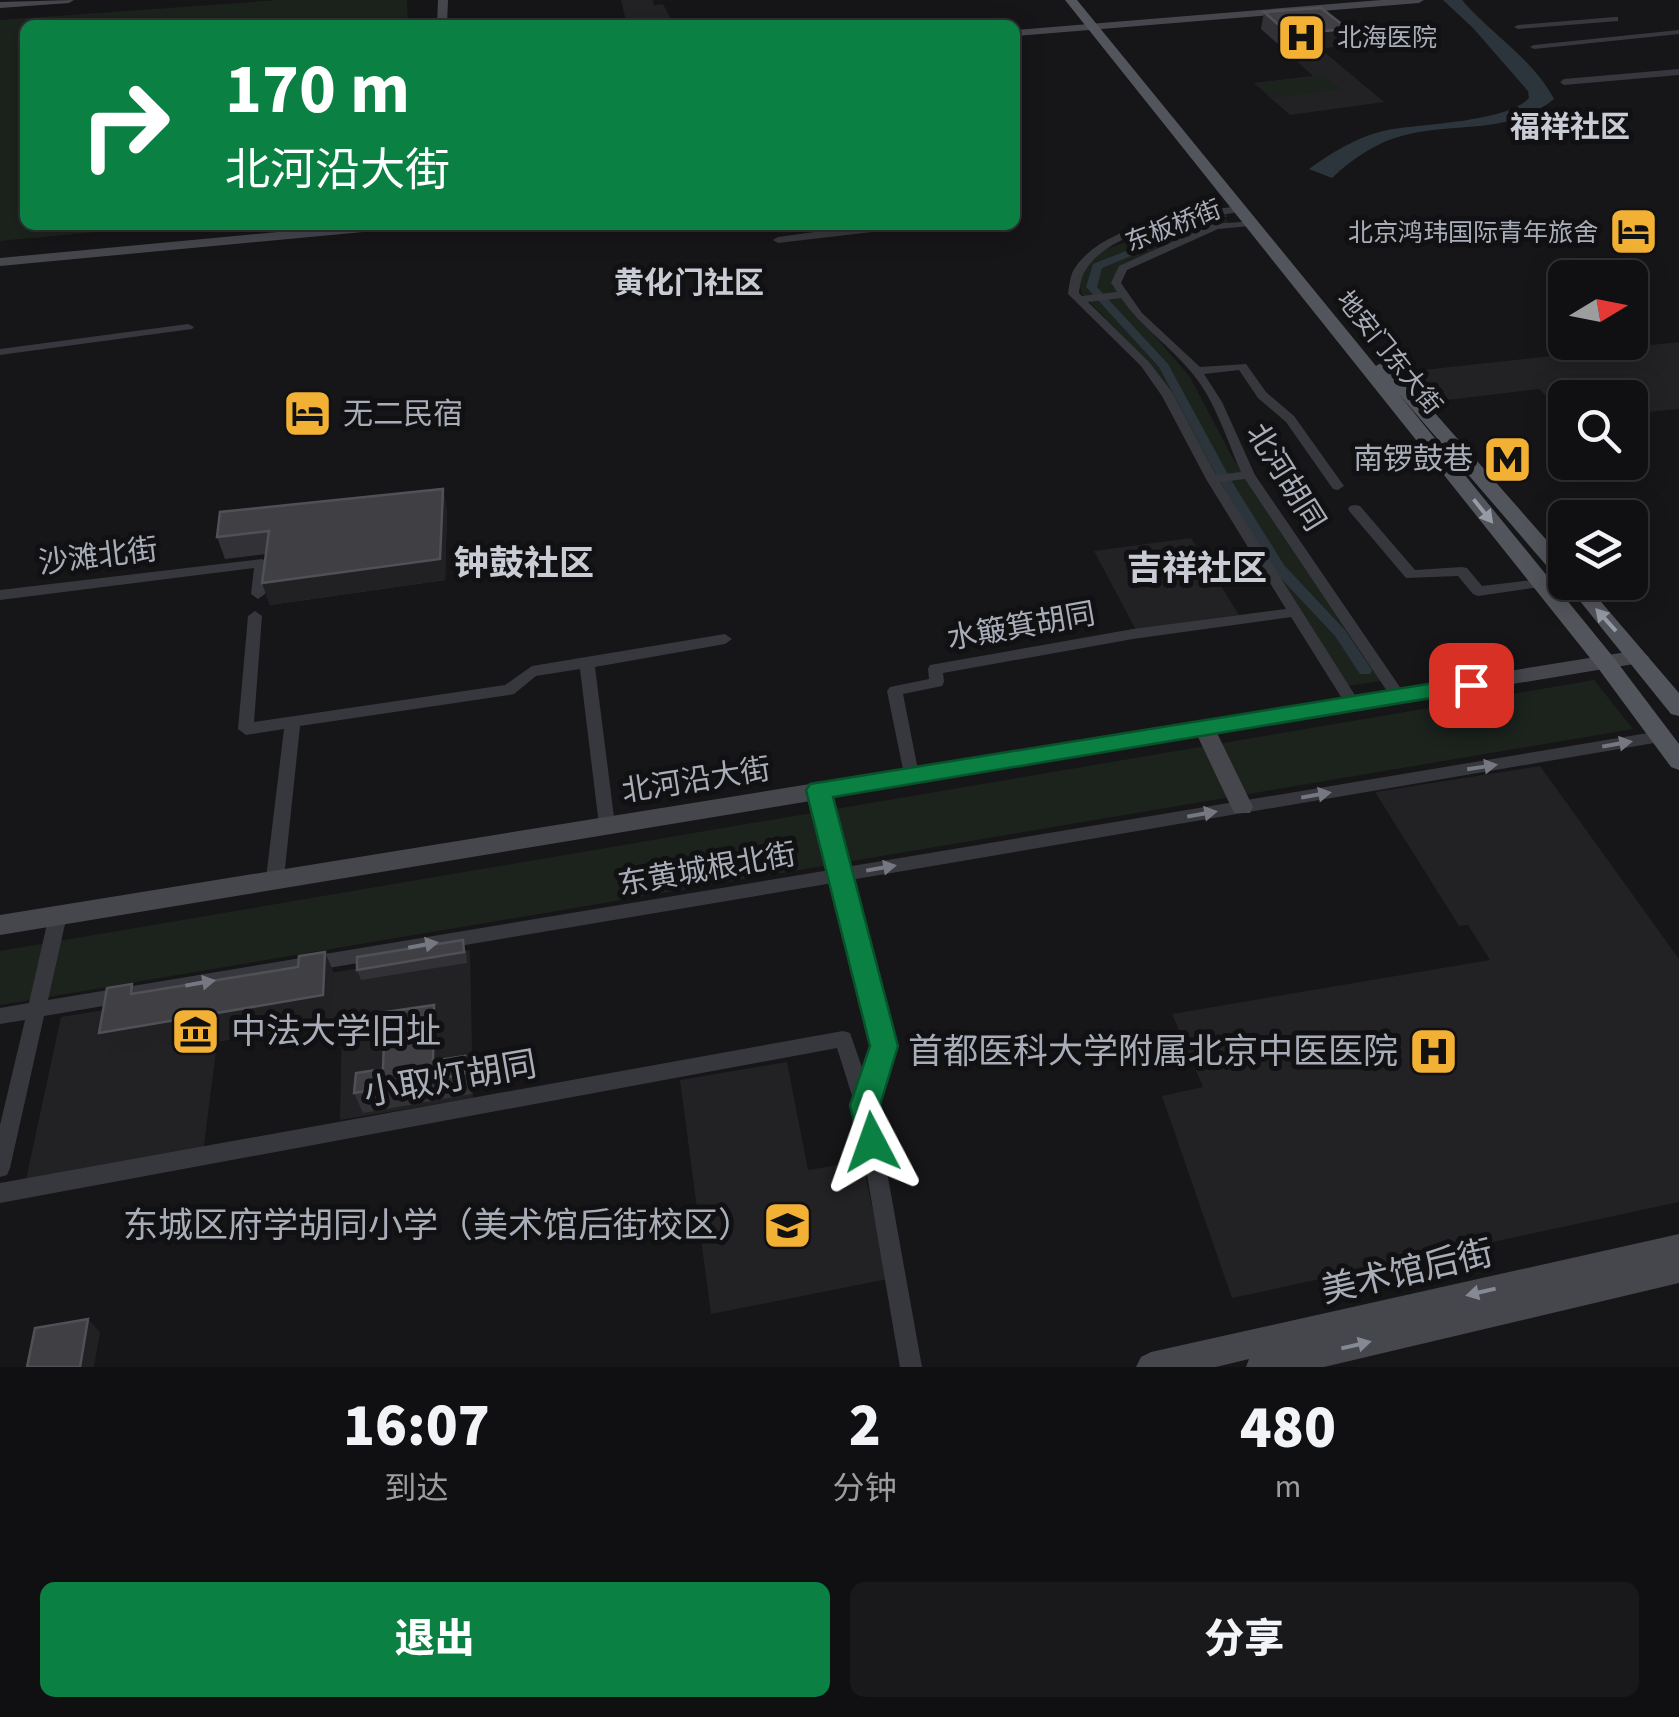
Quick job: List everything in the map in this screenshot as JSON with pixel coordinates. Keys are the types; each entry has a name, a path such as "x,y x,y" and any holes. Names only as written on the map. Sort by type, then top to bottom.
{"main road":[{"path":"0,5 69,0"},
{"path":"1072,0 1098,26"},
{"path":"1084,0 1098,26"},
{"path":"1020,33 1420,0"},
{"name":"地安门东大街","path":"1098,26 1245,216 1606,663 1679,761"},
{"name":"地安门东大街","path":"1098,26 1548,554"},
{"path":"0,262 342,230"},
{"path":"1588,600 1679,708"},
{"name":"北河沿大街","path":"0,925 1639,658"},
{"path":"1204,728 1242,807"},
{"name":"美术馆后街","path":"1151,1367 1679,1248"},
{"name":"美术馆后街","path":"1261,1367 1679,1269"}],"street":[{"path":"1518,28 1614,19"},
{"path":"1534,46 1679,32"},
{"path":"1564,82 1679,72"},
{"path":"1245,216 1180,216 1105,247 1084,260 1072,280 1073,294 1145,364 1168,394 1212,479 1353,704"},
{"name":"东板桥街","path":"1080,300 1122,294 1116,284 1123,268 1245,216"},
{"path":"778,240 863,230"},
{"name":"北河胡同","path":"1122,294 1197,371 1216,402 1249,475 1398,696"},
{"path":"0,352 188,327"},
{"path":"1197,371 1242,366 1262,395 1290,419 1338,486"},
{"path":"1212,479 1249,475"},
{"path":"1355,508 1411,575 1462,571 1478,591 1540,582"},
{"name":"沙滩北街","path":"0,595 262,562 258,594"},
{"name":"水簸箕胡同","path":"911,775 895,691 937,682 935,669 1132,634 1295,612"},
{"path":"256,616 246,730 509,690 532,671 725,638"},
{"path":"587,663 607,824"},
{"path":"274,878 292,721"},
{"name":"东黄城根北街","path":"0,1016 1660,737"},
{"path":"818,790 884,1046 865,1105 911,1367"},
{"path":"0,1168 58,915"},
{"name":"小取灯胡同","path":"0,1193 843,1039 865,1105"}],"shaded area":[{"path":"279,0 407,0 408,20 20,20 20,230 118,230 0,241 0,20"},
{"path":"621,0 653,0 654,5 663,4 671,20 626,20"},
{"path":"1443,0 1462,0 1535,71 1554,99 1537,110 1501,123 1395,138 1366,152 1332,178 1309,169 1370,135 1485,117 1519,106 1529,98 1528,91 1473,28"},
{"path":"1323,51 1384,102 1290,115 1254,83 1313,76 1289,54"},
{"path":"1325,76 1341,89 1273,98 1256,84"},
{"path":"1222,214 1229,223 1117,272 1112,286 1190,377 1233,459 1381,681 1347,686 1210,470 1153,368 1082,294 1078,279 1098,253 1182,219"},
{"name":"南锣鼓巷","path":"1679,342 1679,409 1648,412 1648,380 1548,380 1548,398 1539,389 1439,401 1414,371 1548,356 1548,360 1648,360 1648,345"},
{"path":"1191,538 1239,615 1136,630 1094,551"},
{"path":"1594,680 1633,729 0,1005 0,951"},
{"name":"首都医科大学附属北京中医医院","path":"1540,766 1679,959 1679,1202 1232,1298 1162,1096 1203,1087 1172,1014 1490,960 1468,925 1459,926 1375,792"},
{"path":"470,950 473,1098 340,1120 342,1021 217,1042 203,1153 25,1184 61,1017"},
{"name":"东城区府学胡同小学（美术馆后街校区）","path":"787,1062 808,1170 862,1161 888,1279 711,1314 680,1080"}],"building":[{"path":"1321,8 1348,29 1289,34 1264,12"},
{"path":"443,489 440,559 262,583 269,531 217,537 220,512"},
{"path":"463,940 464,952 357,970 357,957"},
{"path":"325,952 323,995 99,1033 107,988 132,984 131,994 298,967 299,956"},
{"path":"434,1005 433,1061 465,1056 465,1074 354,1093 356,1073 383,1069 385,1012"},
{"path":"88,1319 80,1367 27,1367 35,1328"}],"waterway":[{"path":"1223,216 1097,266 1091,287 1164,366 1225,480 1279,568 1340,633 1365,670"}],"place":[{"name":"北海医院","path":"1302,37"},
{"name":"北京鸿玮国际青年旅舍","path":"1633,232"},
{"name":"无二民宿","path":"308,414"},
{"name":"南锣鼓巷","path":"1508,459"},
{"name":"中法大学旧址","path":"196,1031"},
{"name":"首都医科大学附属北京中医医院","path":"1433,1051"},
{"name":"东城区府学胡同小学（美术馆后街校区）","path":"788,1225"}],"district":[{"name":"福祥社区","path":"1570,127"},
{"name":"黄化门社区","path":"689,283"},
{"name":"钟鼓社区","path":"524,563"},
{"name":"吉祥社区","path":"1197,568"}],"route":[{"path":"872,1142 865,1105 884,1046 818,790 1471,685"}]}
